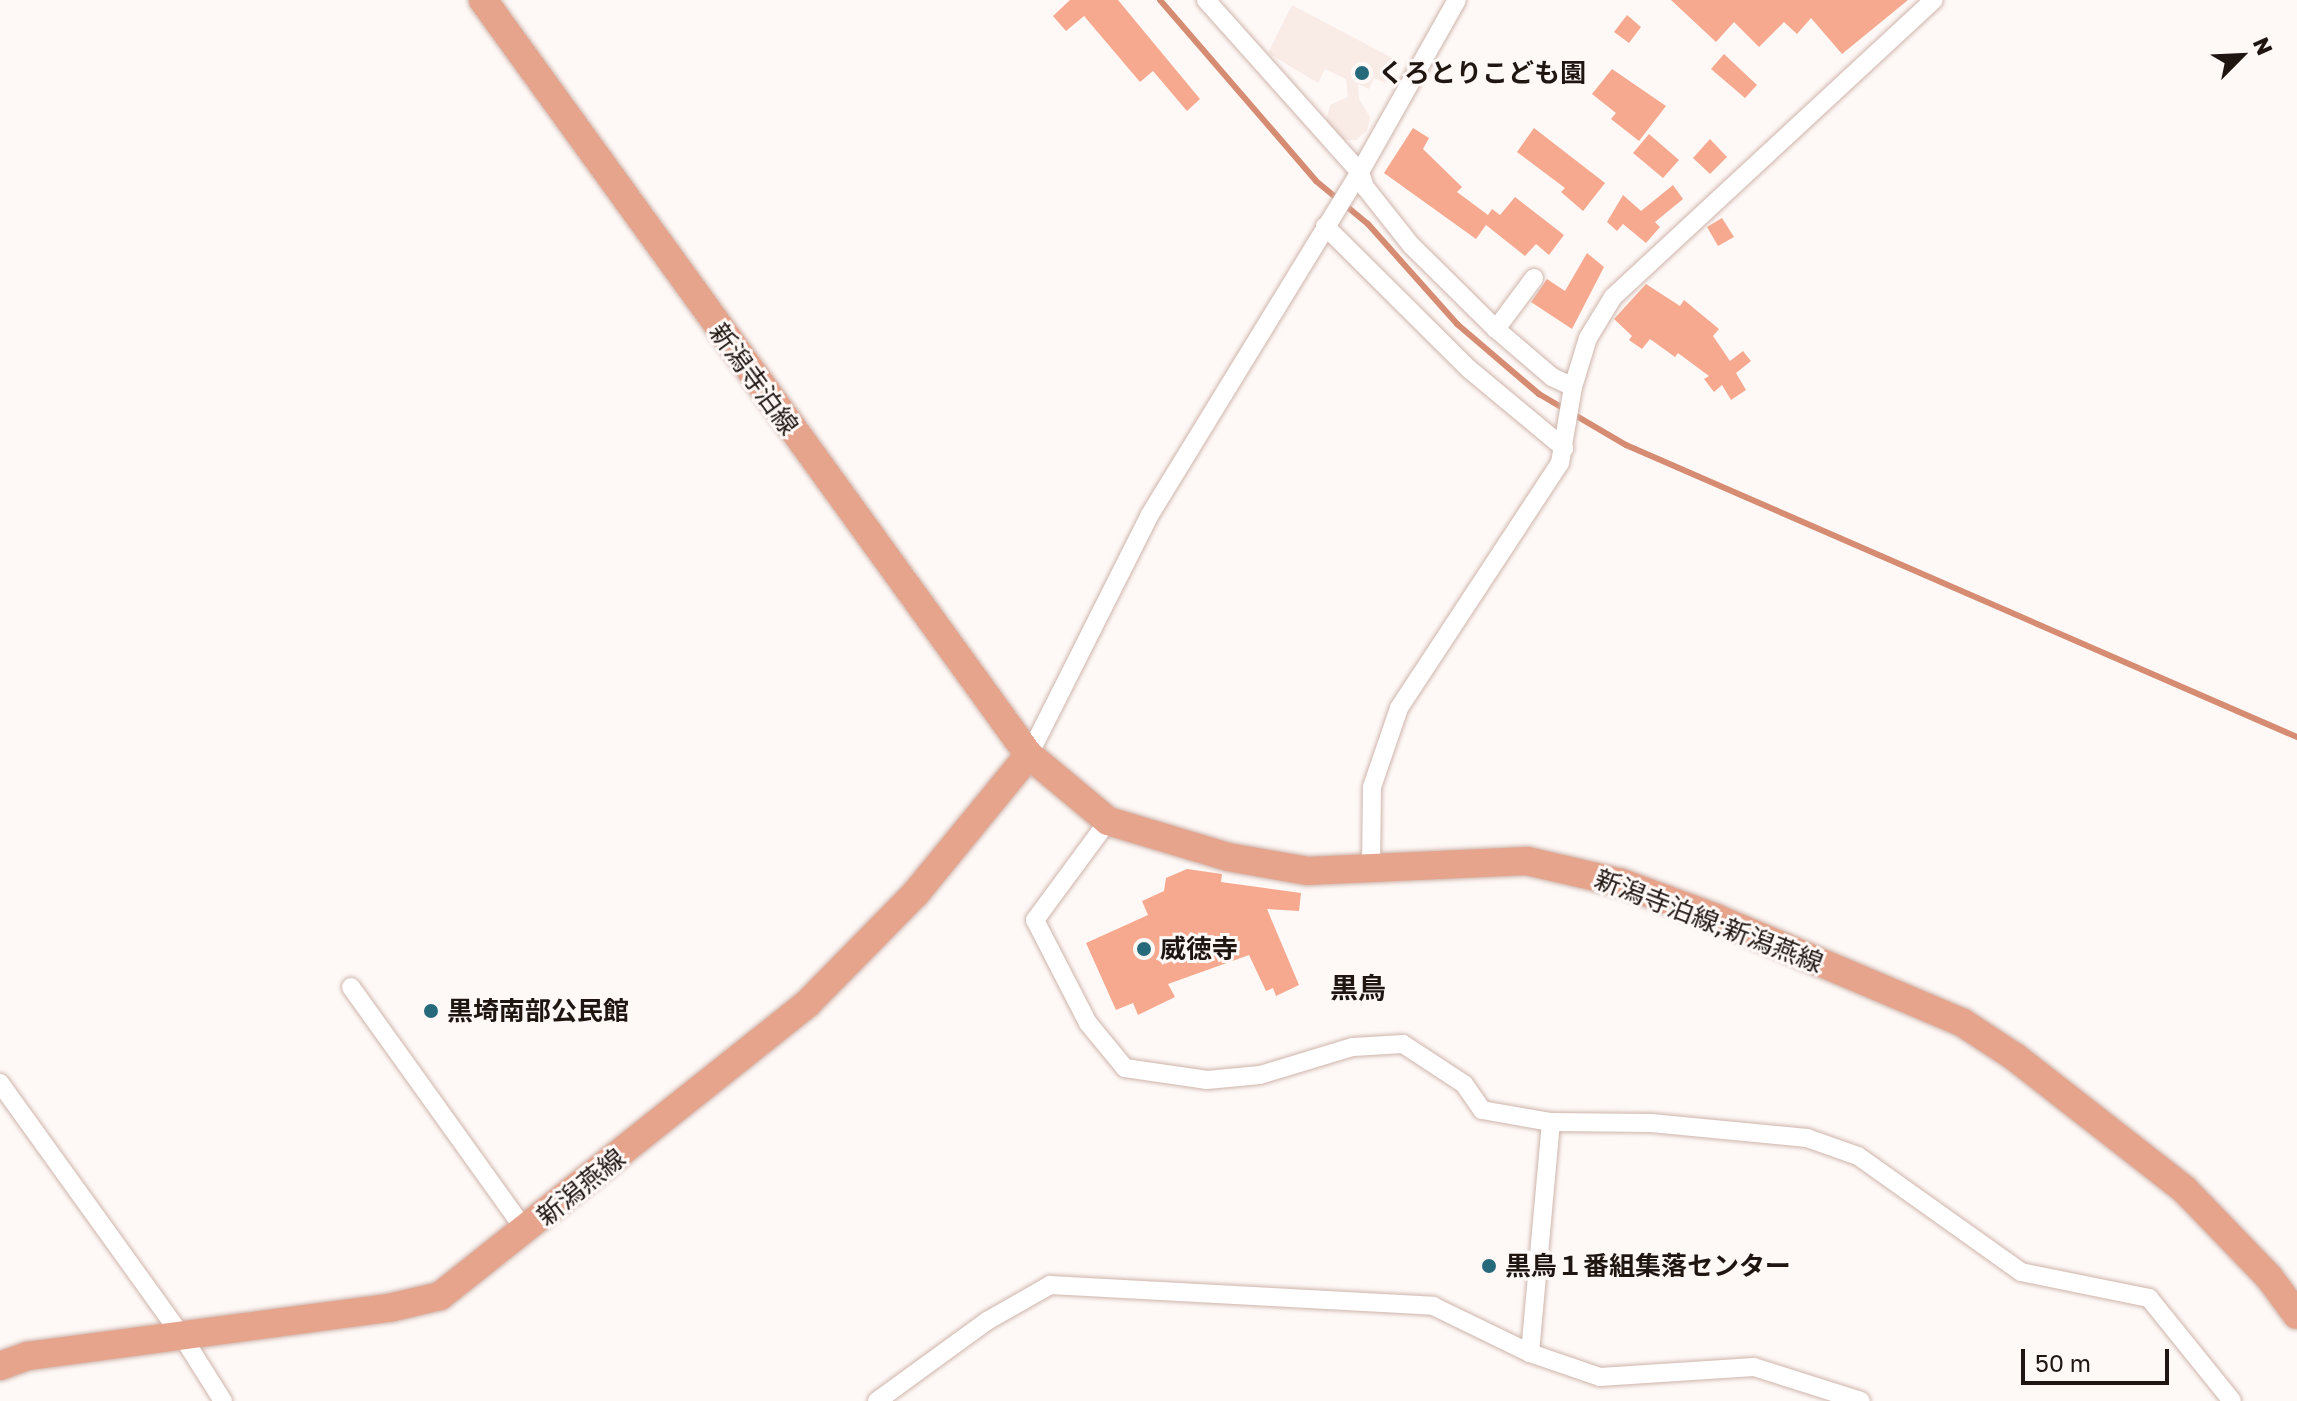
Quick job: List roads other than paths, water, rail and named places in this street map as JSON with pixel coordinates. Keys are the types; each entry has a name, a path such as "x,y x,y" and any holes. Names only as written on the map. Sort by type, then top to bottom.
{"main road":[{"name":"新潟寺泊線","path":"483,0 1029,755"},
{"name":"新潟寺泊線;新潟燕線","path":"1029,755 1108,821 1242,860 1307,871 1527,861 1622,883 1963,1023 2015,1057 2184,1189 2269,1277 2297,1315"},
{"name":"新潟燕線","path":"0,1366 28,1356 389,1308 440,1296 526,1231 807,1004 860,955 1029,755"}],"street":[{"path":"1206,0 1411,245 1496,329 1573,393"},
{"path":"1029,755 1149,516 1357,178 1457,0"},
{"path":"1371,868 1372,787 1399,708 1508,540 1543,494 1565,440 1573,393 1588,338 1613,297 1934,0"},
{"path":"1328,222 1469,369 1565,440"},
{"path":"1496,329 1534,278"},
{"path":"1108,821 1035,920 1088,1023 1125,1068 1207,1080 1260,1075 1353,1047 1403,1044 1464,1084 1482,1110 1551,1122 1651,1123 1807,1138 1858,1156 2021,1272 2149,1298 2232,1401"},
{"path":"351,987 526,1231"},
{"path":"0,1083 182,1336 223,1401"},
{"path":"1530,1353 1551,1122"},
{"path":"877,1401 987,1321 1050,1285 1433,1306 1530,1353 1600,1377 1754,1367 1861,1401"}],"waterway":[{"path":"1160,0 1316,181 1368,224 1457,324 1539,394 1626,445 2297,737"}],"place":[{"name":"くろとりこども園","path":"1362,73"},
{"name":"威徳寺","path":"1144,949"},
{"name":"黒埼南部公民館","path":"431,1011"},
{"name":"黒鳥１番組集落センター","path":"1489,1266"}],"district":[{"name":"黒鳥","path":"1358,988"}]}
